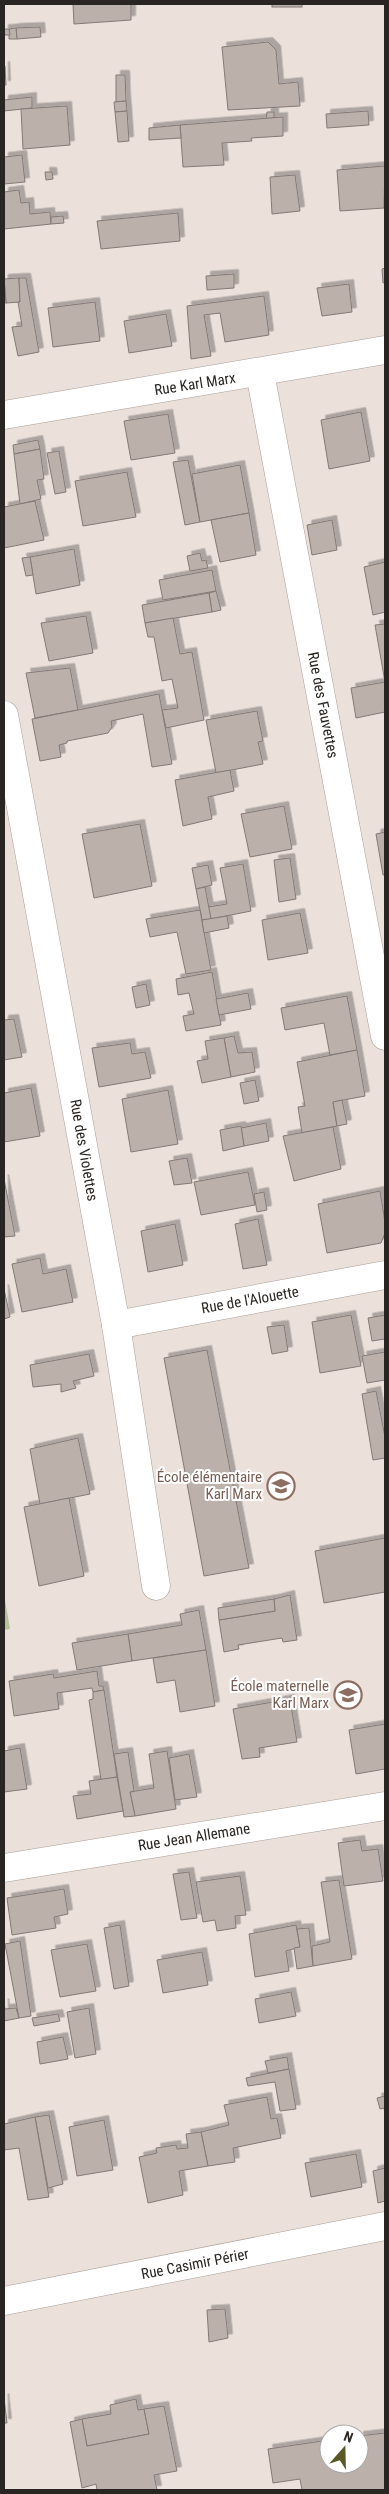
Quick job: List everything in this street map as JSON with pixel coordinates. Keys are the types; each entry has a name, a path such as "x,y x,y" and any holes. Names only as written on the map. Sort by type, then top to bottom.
{"street":[{"name":"Rue Karl Marx","path":"4,415 260,373 385,350"},
{"name":"Rue des Fauvettes","path":"260,373 385,1036"},
{"name":"Rue des Violettes","path":"4,715 116,1325 156,1586"},
{"name":"Rue de l'Alouette","path":"116,1325 385,1275"},
{"name":"Rue Jean Allemane","path":"4,1868 385,1806"},
{"name":"Rue Casimir Périer","path":"4,2301 385,2226"}],"green space":[{"path":"4,1594 10,1629 4,1630"}],"building":[{"path":"73,4 131,4 131,20 74,24"},
{"path":"272,4 302,4 302,7 272,7"},
{"path":"40,27 41,37 17,39 16,28"},
{"path":"16,28 17,39 9,39 9,29"},
{"path":"4,29 9,29 10,35 4,35"},
{"path":"268,42 276,50 279,84 298,82 300,106 228,110 222,47"},
{"path":"5,66 6,85 4,85"},
{"path":"116,75 125,75 126,101 116,102"},
{"path":"32,97 32,108 4,111 4,100"},
{"path":"126,101 127,111 115,112 114,102"},
{"path":"67,106 70,145 23,149 21,109"},
{"path":"127,111 129,141 118,142 115,112"},
{"path":"368,111 369,125 327,128 326,114"},
{"path":"267,112 274,112 274,118 266,119"},
{"path":"283,117 283,136 251,138 252,141 222,143 224,165 183,167 180,125"},
{"path":"180,125 181,138 149,140 149,128"},
{"path":"22,155 25,182 4,184 4,157"},
{"path":"385,166 384,208 340,211 337,170"},
{"path":"45,172 52,172 53,179 46,180"},
{"path":"295,175 300,211 272,214 270,177"},
{"path":"19,190 21,203 29,202 30,214 50,212 51,224 4,229 4,192"},
{"path":"178,213 180,241 101,249 97,221"},
{"path":"63,216 64,223 51,224 51,217"},
{"path":"385,268 385,282 383,283 382,269"},
{"path":"234,274 234,288 207,290 206,276"},
{"path":"19,278 20,302 6,303 4,279"},
{"path":"19,278 26,278 39,352 18,356 12,327 22,326 18,302 20,302"},
{"path":"4,279 6,303 4,303"},
{"path":"349,284 352,312 322,316 317,288"},
{"path":"264,296 269,335 225,342 220,313 204,315 211,356 191,359 187,306"},
{"path":"95,302 100,341 53,347 48,308"},
{"path":"166,314 172,346 129,353 124,321"},
{"path":"361,412 370,461 329,469 321,420"},
{"path":"168,414 175,453 131,460 124,421"},
{"path":"38,440 40,449 14,454 13,445"},
{"path":"40,449 44,479 37,480 41,499 20,504 14,454"},
{"path":"59,451 66,492 55,494 47,453"},
{"path":"188,460 200,522 185,525 173,462"},
{"path":"240,465 249,513 200,522 192,474"},
{"path":"127,472 136,517 83,526 75,481"},
{"path":"35,501 44,540 4,548 4,507"},
{"path":"249,513 256,555 220,562 211,520"},
{"path":"332,520 337,550 312,555 307,525"},
{"path":"74,549 80,585 36,594 30,557"},
{"path":"200,553 202,561 206,560 208,568 190,571 187,556"},
{"path":"30,557 33,575 26,576 22,558"},
{"path":"385,562 385,612 373,615 364,567"},
{"path":"212,570 216,591 163,600 159,580"},
{"path":"216,591 221,610 212,612 209,593"},
{"path":"209,593 212,612 145,623 142,605"},
{"path":"86,616 93,653 49,661 41,623"},
{"path":"173,618 180,654 192,652 204,720 166,728 162,710 178,708 172,679 162,681 154,637 148,637 145,623"},
{"path":"385,624 385,682 375,625"},
{"path":"70,668 78,710 35,718 26,673"},
{"path":"385,682 385,712 356,718 351,688"},
{"path":"159,694 172,764 152,767 143,714 111,721 112,727 108,733 67,741 67,743 59,745 61,757 40,761 32,719"},
{"path":"257,711 263,741 258,742 263,764 216,773 206,720"},
{"path":"230,770 234,791 208,797 212,819 183,826 175,780"},
{"path":"284,806 292,849 250,857 241,814"},
{"path":"140,824 152,886 94,898 82,834"},
{"path":"385,832 385,875 383,875 376,834"},
{"path":"290,858 296,899 279,902 274,860"},
{"path":"243,864 251,911 211,919 208,907 227,904 220,868"},
{"path":"208,865 212,885 196,889 192,868"},
{"path":"205,887 211,919 202,920 196,889"},
{"path":"200,910 211,970 186,974 177,932 150,937 146,919"},
{"path":"300,913 308,953 268,960 262,920"},
{"path":"227,916 229,928 204,933 202,920"},
{"path":"212,972 221,1025 186,1031 183,1016 194,1014 189,993 178,995 176,979"},
{"path":"146,984 150,1005 136,1008 132,987"},
{"path":"248,993 251,1009 219,1015 216,999"},
{"path":"347,996 357,1050 330,1055 324,1023 285,1030 281,1008"},
{"path":"14,1019 22,1057 4,1060 4,1020"},
{"path":"234,1036 238,1053 252,1052 255,1072 231,1077 224,1038"},
{"path":"224,1038 231,1077 202,1083 197,1061 208,1059 205,1041"},
{"path":"130,1043 132,1054 145,1052 151,1078 99,1087 92,1048"},
{"path":"357,1050 365,1096 333,1102 337,1126 302,1133 298,1107 305,1106 297,1062"},
{"path":"255,1080 259,1101 244,1104 240,1083"},
{"path":"31,1088 40,1136 4,1142 4,1093"},
{"path":"168,1090 178,1144 131,1152 122,1099"},
{"path":"342,1100 347,1124 337,1126 333,1102"},
{"path":"266,1123 269,1141 244,1146 241,1128"},
{"path":"241,1126 244,1146 223,1151 220,1130"},
{"path":"333,1127 341,1169 294,1181 283,1136"},
{"path":"187,1158 192,1183 174,1185 169,1161"},
{"path":"248,1172 255,1205 201,1215 194,1182"},
{"path":"4,1179 15,1236 4,1237"},
{"path":"380,1191 385,1222 385,1233 381,1243 327,1253 318,1204"},
{"path":"264,1192 267,1210 257,1212 254,1194"},
{"path":"258,1219 267,1265 243,1269 235,1224"},
{"path":"175,1224 183,1265 148,1272 141,1231"},
{"path":"40,1258 43,1274 66,1269 73,1302 22,1312 12,1264"},
{"path":"4,1289 10,1317 4,1319"},
{"path":"351,1315 361,1366 320,1373 312,1322"},
{"path":"385,1315 385,1339 372,1341 368,1318"},
{"path":"284,1325 288,1351 272,1354 267,1327"},
{"path":"207,1350 249,1568 204,1576 164,1358"},
{"path":"385,1352 385,1380 367,1383 362,1356"},
{"path":"89,1354 94,1376 73,1381 76,1388 61,1392 61,1384 33,1387 30,1365"},
{"path":"376,1391 385,1437 385,1458 373,1460 362,1394"},
{"path":"78,1438 90,1494 40,1504 30,1449"},
{"path":"69,1498 84,1576 39,1586 24,1507"},
{"path":"385,1538 385,1592 324,1603 315,1551"},
{"path":"290,1595 297,1640 283,1642 282,1638 238,1645 239,1649 224,1652 219,1620 275,1611 274,1599"},
{"path":"274,1599 275,1611 219,1620 218,1608"},
{"path":"199,1610 206,1650 132,1661 128,1634 182,1625 180,1614"},
{"path":"128,1634 132,1661 77,1670 72,1643"},
{"path":"206,1650 215,1706 180,1712 175,1680 157,1683 153,1658"},
{"path":"97,1671 99,1686 103,1686 104,1690 93,1692 92,1688 57,1693 59,1709 14,1716 9,1681 53,1674 54,1678"},
{"path":"104,1690 117,1777 101,1780 89,1700 93,1699 93,1692"},
{"path":"290,1699 297,1742 259,1748 260,1757 242,1759 233,1709"},
{"path":"385,1724 385,1769 356,1774 349,1730"},
{"path":"20,1748 27,1789 4,1792 4,1751"},
{"path":"167,1751 176,1809 135,1816 130,1792 154,1788 149,1754"},
{"path":"128,1752 134,1791 130,1792 135,1816 124,1817 114,1754"},
{"path":"189,1754 197,1797 175,1800 169,1758"},
{"path":"117,1777 123,1811 77,1819 73,1796 91,1794 89,1781"},
{"path":"360,1840 362,1851 378,1849 383,1881 344,1886 338,1843"},
{"path":"189,1872 197,1918 181,1920 173,1874"},
{"path":"240,1876 246,1915 235,1916 236,1928 217,1931 215,1920 203,1922 196,1882"},
{"path":"339,1880 352,1959 313,1966 312,1946 330,1942 321,1882"},
{"path":"64,1889 68,1914 54,1917 56,1928 12,1935 7,1898"},
{"path":"120,1925 129,1986 114,1989 104,1928"},
{"path":"296,1925 300,1947 286,1951 289,1971 255,1977 249,1934"},
{"path":"309,1928 313,1966 297,1969 294,1948 300,1947 297,1929"},
{"path":"20,1941 31,2016 19,2018 5,1944"},
{"path":"87,1944 96,1991 60,1997 51,1950"},
{"path":"202,1952 208,1985 163,1993 157,1960"},
{"path":"291,1992 296,2016 259,2023 255,1999"},
{"path":"4,2003 5,2009 16,2008 19,2018 4,2021"},
{"path":"89,2008 96,2054 75,2058 67,2012"},
{"path":"58,2014 60,2021 34,2026 32,2018"},
{"path":"63,2037 68,2059 40,2064 37,2042"},
{"path":"287,2057 289,2069 268,2073 265,2061"},
{"path":"289,2069 296,2109 280,2111 275,2082 248,2086 246,2078"},
{"path":"385,2096 385,2114 384,2108 380,2109 377,2098"},
{"path":"267,2097 271,2119 277,2118 281,2138 233,2148 235,2162 208,2166 201,2132 229,2125 224,2105"},
{"path":"49,2115 63,2184 48,2188 35,2117"},
{"path":"35,2117 49,2197 28,2200 19,2148 4,2150 4,2124"},
{"path":"104,2120 113,2170 77,2176 69,2127"},
{"path":"201,2132 208,2166 179,2171 183,2195 148,2203 139,2157 157,2153 156,2148 176,2145 177,2149 188,2148 186,2134"},
{"path":"356,2154 362,2187 311,2197 305,2163"},
{"path":"385,2168 385,2201 378,2203 373,2171"},
{"path":"225,2309 228,2338 209,2342 207,2310"},
{"path":"4,2398 7,2423 4,2423"},
{"path":"136,2399 138,2410 144,2409 149,2434 87,2446 82,2419 111,2414 110,2405"},
{"path":"164,2406 177,2471 154,2475 157,2490 97,2490 96,2484 82,2488 70,2422 82,2419 87,2446 149,2434 144,2409"},
{"path":"385,2433 385,2490 302,2490 300,2479 273,2483 268,2449 319,2441 319,2474 369,2474 369,2435"}],"place":[{"name":"École élémentaire Karl Marx","path":"281,1486"},
{"name":"École maternelle Karl Marx","path":"348,1695"}]}
